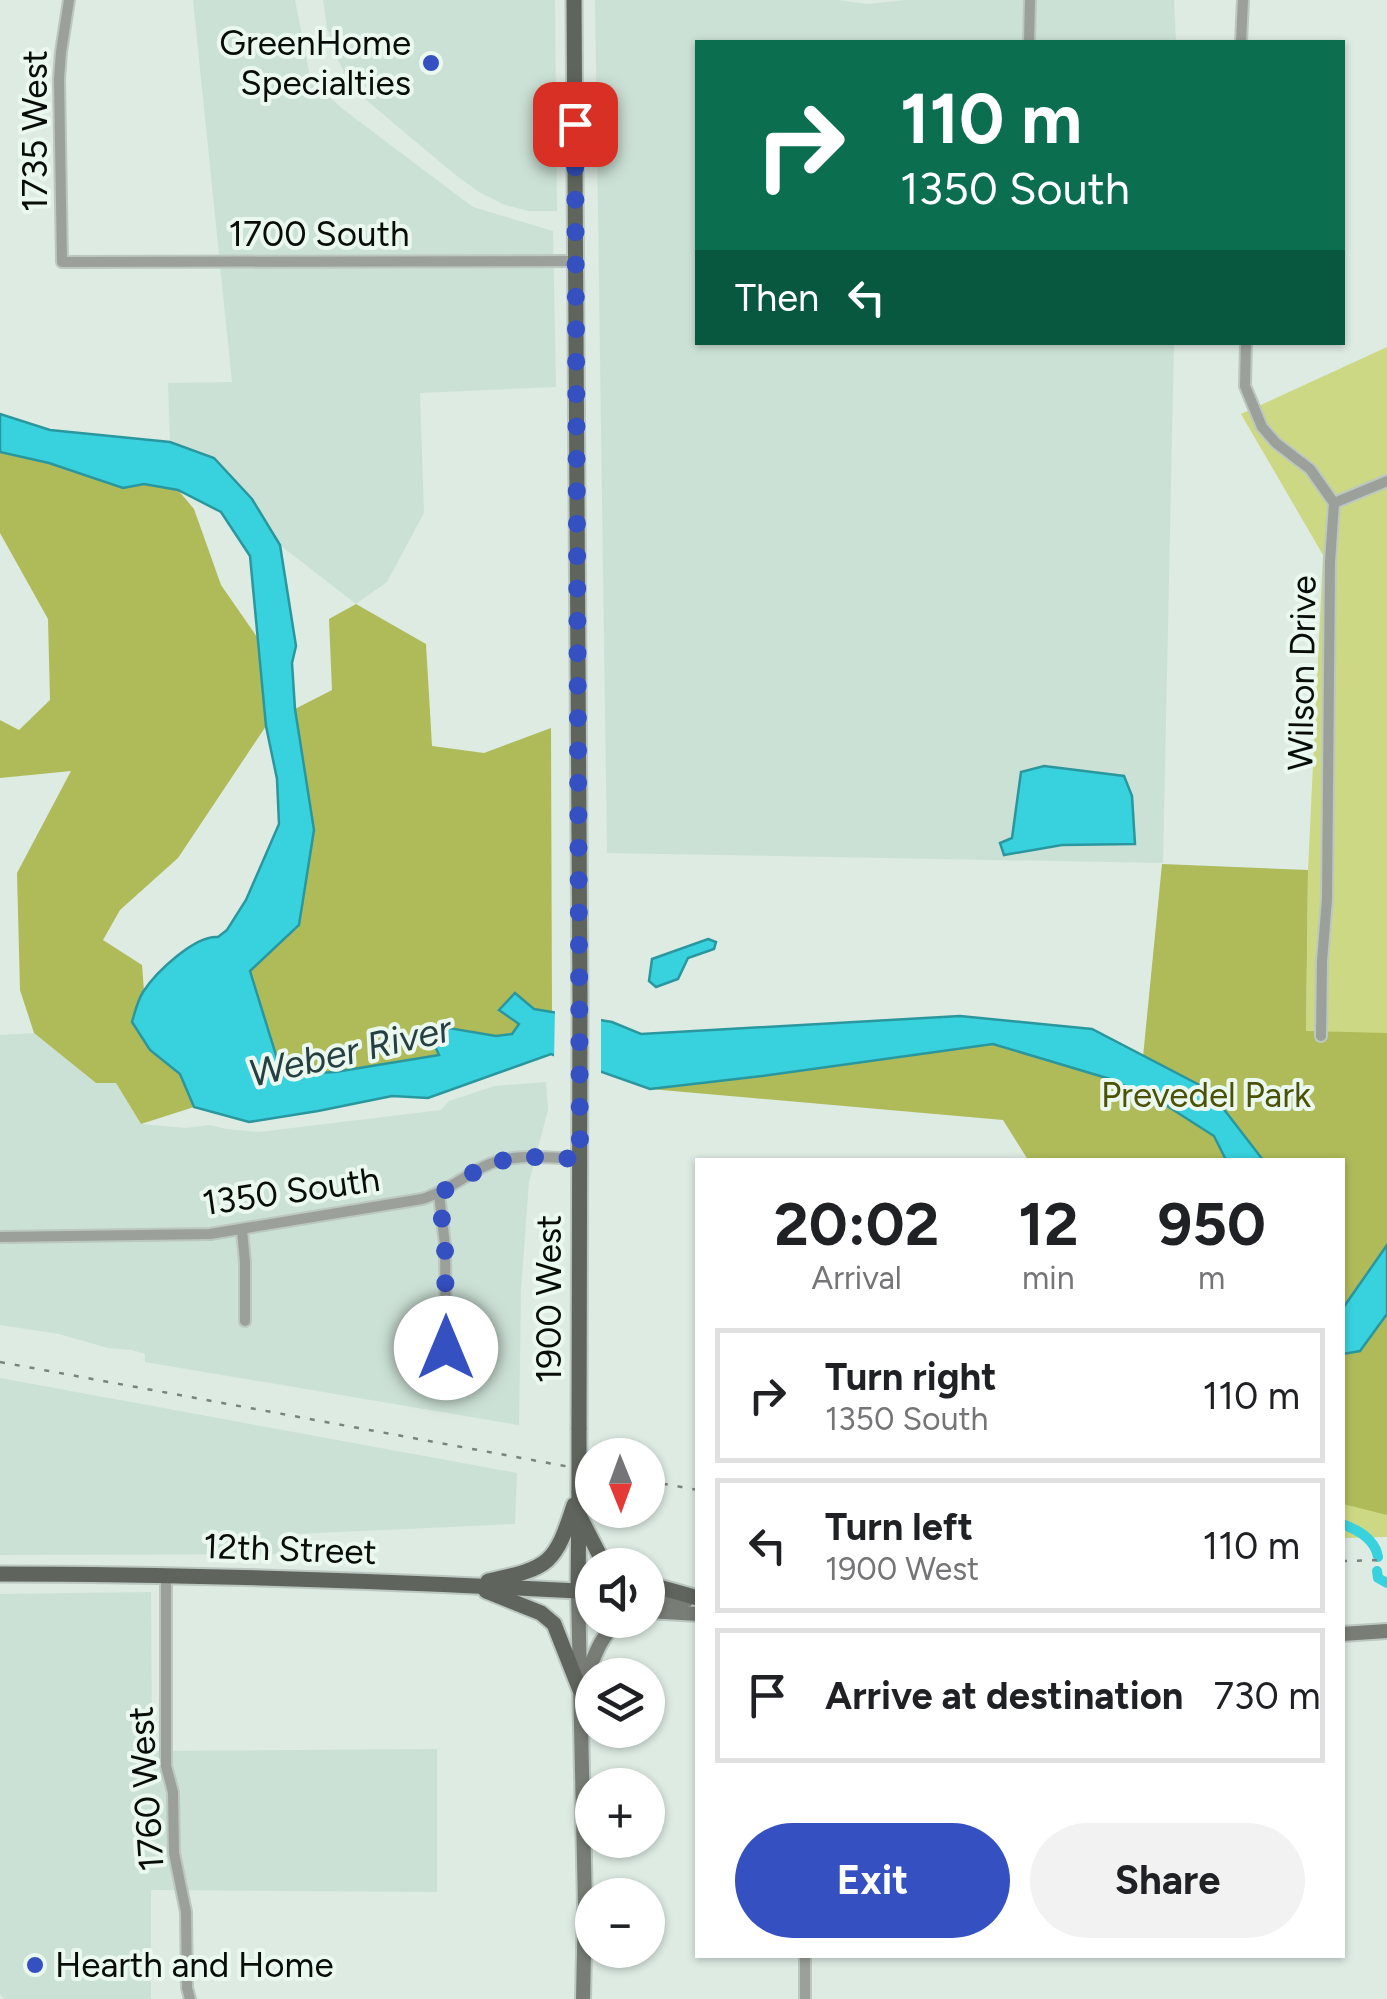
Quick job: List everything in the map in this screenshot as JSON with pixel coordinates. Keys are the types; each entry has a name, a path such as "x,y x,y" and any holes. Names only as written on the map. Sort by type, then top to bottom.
{"main road":[{"name":"1900 West","path":"574,0 579,1438"},
{"path":"468,1585 532,1571 548,1562 562,1542 575,1501"},
{"name":"12th Street","path":"0,1574 166,1575 575,1591"},
{"path":"468,1585 541,1613 554,1624 575,1676"},
{"path":"665,1589 695,1598"},
{"path":"665,1597 695,1599"},
{"path":"665,1613 695,1614"},
{"path":"1345,1634 1387,1631"},
{"name":"1900 West","path":"581,1748 583,1999"}],"street":[{"name":"1735 West","path":"62,262 60,79 69,0"},
{"path":"1029,40 1030,0"},
{"path":"1242,40 1243,0"},
{"name":"1700 South","path":"62,262 576,261"},
{"path":"1246,345 1245,386 1262,426 1276,443 1310,469 1334,503 1387,481"},
{"name":"Wilson Drive","path":"1320,1036 1327,899 1334,503"},
{"name":"1350 South","path":"0,1237 210,1234 242,1230 422,1199 510,1158 580,1159"},
{"path":"439,1194 445,1245 446,1348"},
{"path":"242,1230 245,1322"},
{"name":"1760 West","path":"166,1575 166,1766 174,1792 174,1853 186,1912 190,1999"},
{"path":"804,1958 804,1999"}],"shaded area":[{"path":"193,0 295,0 311,81 473,207 553,231 556,387 420,393 424,513 387,582 356,604 280,545 252,499 214,458 170,442 168,383 232,382"},
{"path":"323,0 555,0 557,211 529,211 479,192 353,89 327,28"},
{"path":"595,0 838,0 867,4 907,0 1174,0 1176,40 695,40 695,345 1174,345 1163,863 607,853"},
{"path":"34,1033 96,1083 116,1083 141,1124 186,1128 209,1125 259,1132 441,1110 449,1101 494,1086 546,1082 548,1110 529,1182 521,1289 519,1425 145,1362 145,1354 132,1350 0,1325 0,1035"},
{"path":"0,1378 517,1473 515,1524 295,1534 295,1554 0,1555"},
{"path":"151,1592 152,1751 437,1749 437,1892 151,1890 151,1999 4,1999 0,1994 0,1594"}],"green space":[{"name":"Prevedel Park","path":"1387,347 1387,1537 1345,1538 1345,1158 1124,1158 1127,1100 1158,1029 1306,1031 1308,870 1323,555 1241,414"},
{"path":"0,452 49,463 123,488 144,484 178,490 194,509 221,585 257,637 266,726 178,858 120,910 103,940 142,965 144,991 136,1007 150,1050 180,1074 194,1107 141,1124 116,1083 96,1083 34,1033 20,990 17,873 71,771 0,778 0,720 19,730 50,700 48,619 0,533"},
{"path":"356,604 426,644 432,746 484,753 551,728 552,1014 534,1009 513,1034 496,1036 437,1026 440,1055 335,1072 297,1074 280,1068 250,971 299,925 314,830 295,709 332,690 329,619"},
{"path":"1162,864 1308,870 1306,1031 1387,1033 1387,1245 1345,1305 1345,1158 1261,1158 1209,1090 1143,1057"},
{"path":"993,1044 1110,1079 1164,1104 1214,1136 1225,1158 1027,1158 1003,1120 650,1089"},
{"path":"1387,1314 1387,1515 1345,1504 1345,1354 1360,1351"}],"water":[{"path":"0,414 50,430 170,442 214,458 252,499 280,545 296,646 292,663 295,709 314,830 299,925 250,971 280,1068 297,1074 335,1072 439,1055 430,1035 437,1026 496,1036 512,1034 519,1024 499,1010 515,993 534,1009 612,1022 641,1034 960,1016 1092,1029 1209,1090 1261,1158 1225,1158 1214,1136 1164,1104 1110,1079 993,1044 650,1089 551,1054 428,1098 392,1096 249,1122 194,1107 180,1074 150,1050 132,1022 143,992 166,965 198,942 218,937 227,930 246,900 279,824 250,556 221,512 178,490 144,484 123,488 49,463 0,452"},
{"path":"1044,766 1124,776 1132,796 1135,844 1062,845 1004,855 1000,843 1012,838 1021,772"},
{"path":"708,939 716,942 714,949 688,958 678,979 656,987 649,981 652,959"},
{"path":"1387,1245 1387,1314 1360,1351 1345,1354 1345,1305"}],"pier":[{"path":"555,1009 601,1016 601,1077 554,1061"}],"waterway":[{"path":"1345,1525 1365,1536 1378,1557"},
{"path":"1377,1571 1378,1578 1387,1583"}],"railway":[{"path":"0,1362 575,1468"},
{"path":"665,1484 695,1489"},
{"path":"1345,1561 1387,1560"}],"place":[{"name":"GreenHome Specialties","path":"431,63"},
{"name":"Hearth and Home","path":"35,1965"}],"route":[{"path":"446,1348 445,1245 439,1194 488,1165 510,1158 580,1159 575,124"}],"water label":[{"name":"Weber River","path":"350,1051"}]}
